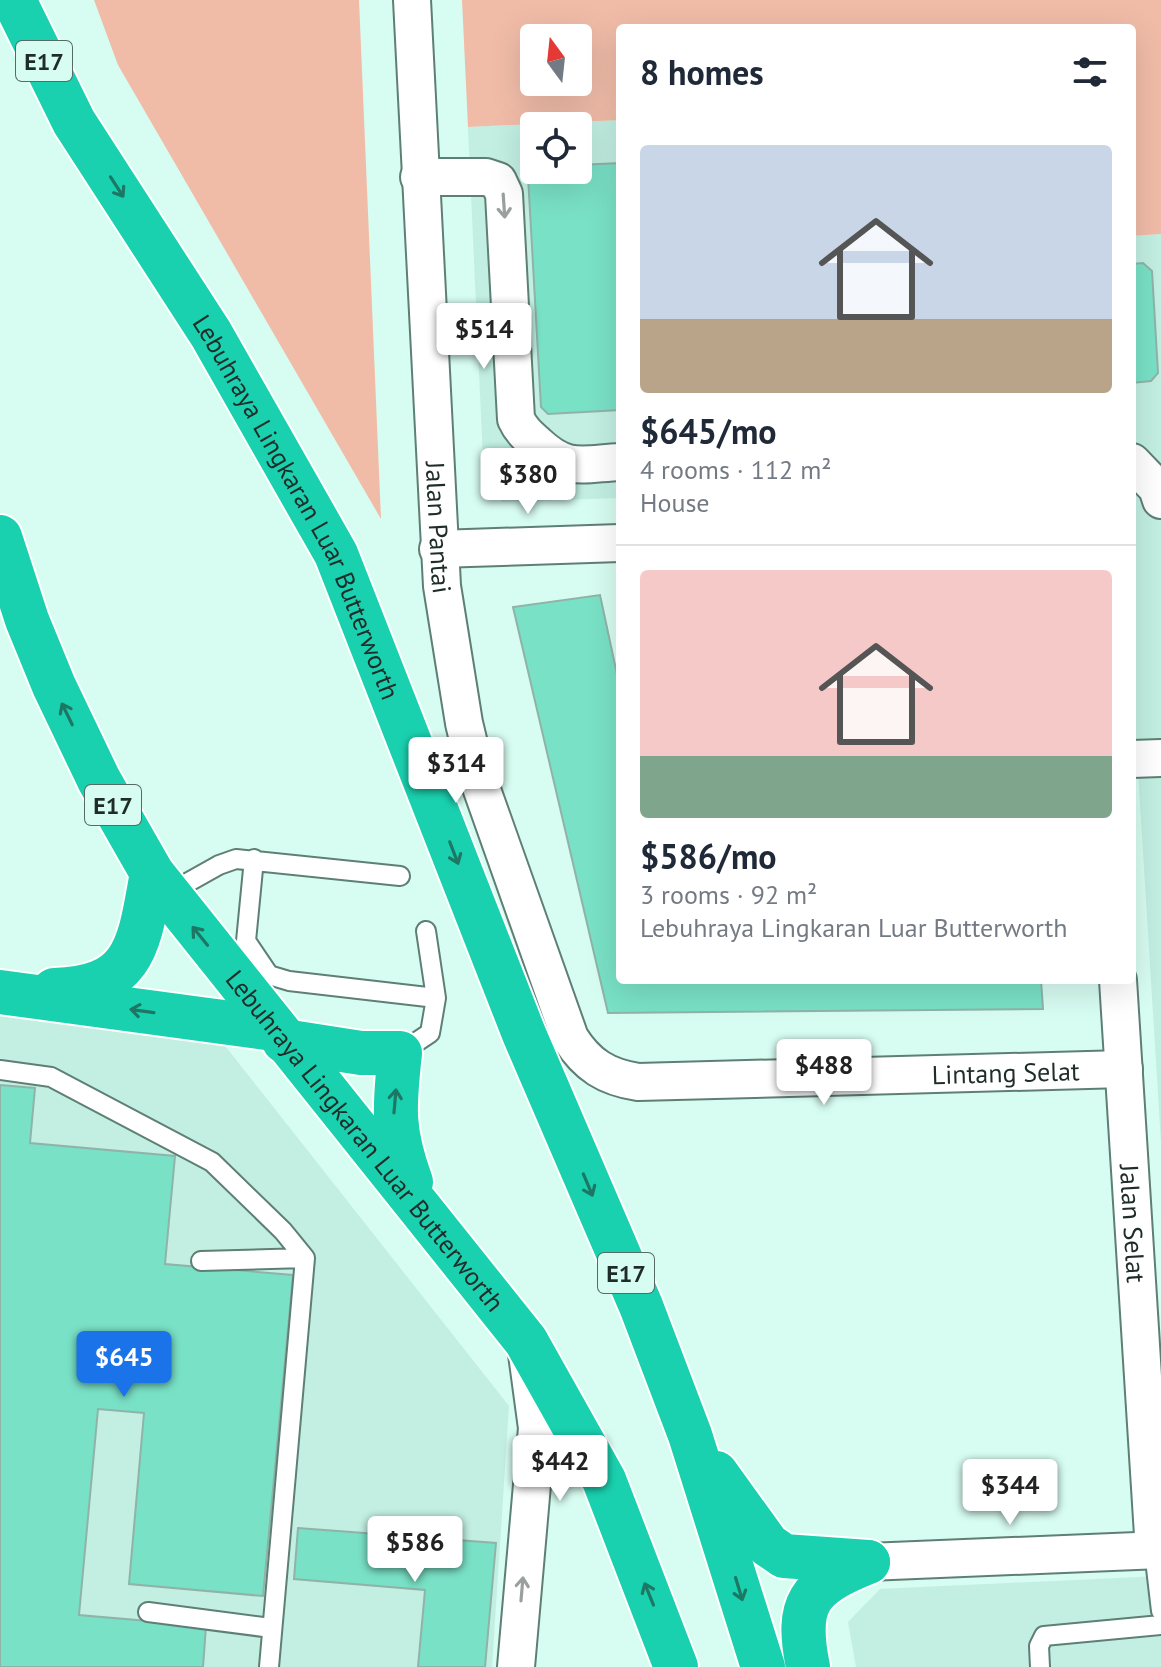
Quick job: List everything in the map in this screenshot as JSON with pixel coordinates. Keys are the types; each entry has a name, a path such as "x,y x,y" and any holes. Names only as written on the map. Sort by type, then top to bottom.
{"highway":[{"name":"Lebuhraya Lingkaran Luar Butterworth","path":"14,0 74,122 211,334 336,554 524,1034 641,1306 690,1435 763,1667"},
{"name":"Lebuhraya Lingkaran Luar Butterworth","path":"0,537 27,620 54,686 99,780 159,884 526,1341 604,1480 676,1667"},
{"path":"0,991 86,989 118,973 139,942 159,884"},
{"path":"0,991 279,1035 361,1053 400,1053 394,1114 396,1142 417,1202"},
{"path":"690,1435 768,1545 784,1556 800,1560 868,1562"},
{"path":"808,1667 801,1623 806,1603 835,1576 868,1562"}],"street":[{"name":"Jalan Pantai","path":"412,0 438,549 464,723 476,773 570,1038"},
{"path":"419,177 486,177 498,181 504,194 516,419 521,429 555,461 566,464 616,462"},
{"path":"1136,466 1157,488 1161,500"},
{"path":"438,549 616,543"},
{"path":"1136,759 1161,758"},
{"name":"Jalan Selat","path":"1118,984 1151,1357 1158,1551"},
{"name":"Lintang Selat","path":"570,1038 595,1068 615,1078 638,1082 1124,1069"},
{"path":"516,1667 537,1428 526,1341"},
{"path":"868,1562 1158,1551"}],"lane":[{"path":"159,884 236,859 400,876"},
{"path":"254,859 246,941 269,975 289,981 436,998"},
{"path":"400,1053 430,1033 436,998 426,931"},
{"path":"0,1070 51,1077 212,1162 283,1231 305,1258 269,1667"},
{"path":"201,1261 305,1258"},
{"name":"Jalan Selat","path":"1158,1551 1161,1611"},
{"path":"148,1612 271,1628"},
{"path":"1040,1667 1039,1646 1044,1636 1161,1625"}],"shaded area":[{"path":"94,0 359,0 381,519 118,65"},
{"path":"462,0 1161,0 1161,234 1136,236 1136,24 616,24 616,120 592,121 592,112 520,112 520,125 468,127"},
{"path":"616,120 616,498 502,502 484,482 468,127 520,125 520,184 592,184 592,121"},
{"path":"1161,234 1161,1143 1136,740 1136,236"},
{"path":"0,1004 222,1042 509,1406 492,1667 0,1667"},
{"path":"1161,1576 1161,1667 856,1667 848,1622 880,1589"}],"building":[{"path":"616,163 616,410 548,414 541,407 528,184 592,184 592,164"},
{"path":"1143,263 1152,271 1158,373 1151,381 1136,383 1136,264"},
{"path":"600,595 616,669 616,984 1041,984 1043,1009 608,1013 513,607"},
{"path":"0,1085 35,1088 30,1143 175,1156 165,1264 293,1275 263,1596 129,1584 144,1413 98,1409 79,1615 206,1626 203,1667 0,1667"},
{"path":"298,1528 496,1543 485,1667 418,1667 425,1590 294,1579"}]}
